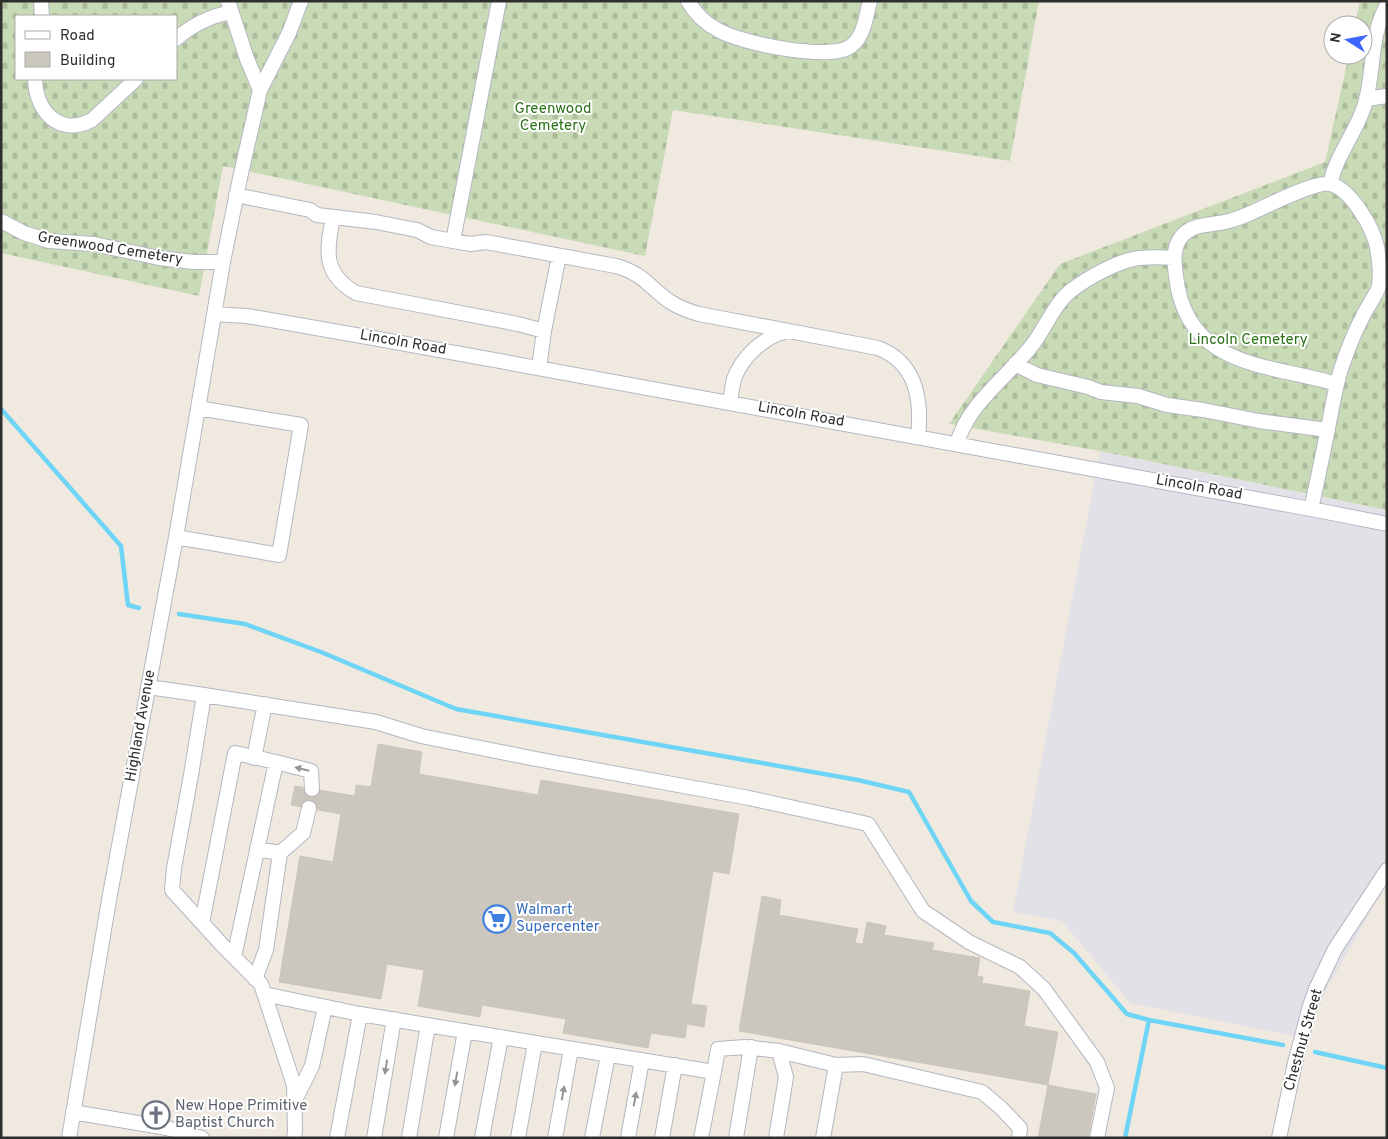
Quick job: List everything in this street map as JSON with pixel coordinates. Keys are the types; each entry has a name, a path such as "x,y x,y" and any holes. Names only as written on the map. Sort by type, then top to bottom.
{"street":[{"path":"41,1 42,15"},
{"path":"214,314 236,195 260,90 289,33 300,1"},
{"path":"453,241 499,1"},
{"path":"688,1 699,16 712,27 735,38 780,48 837,52 852,46 859,39 870,1"},
{"path":"1330,184 1333,169 1364,109 1370,86 1375,39 1380,20 1387,5"},
{"path":"178,38 230,7 247,60 260,90"},
{"path":"35,80 39,100 44,110 51,118 64,125 74,126 92,120 135,80"},
{"path":"1366,99 1387,96"},
{"path":"1312,509 1337,384 1349,346 1362,318 1383,283 1377,246 1371,228 1364,216 1340,189 1330,184 1319,184 1229,221 1200,226 1187,231 1177,243 1174,258 1179,295 1183,307 1202,335 1218,349 1243,362 1337,384"},
{"path":"236,195 310,210 333,218 376,222 409,228 426,233 431,238 471,244 486,242 626,269 649,282 669,301 685,310 864,344 886,351 906,368 917,390 920,418 918,437"},
{"path":"333,218 329,237 331,268 345,287 356,293 518,324 544,331"},
{"name":"Greenwood Cemetery","path":"1,221 24,234 49,241 94,244 159,258 193,262 223,262"},
{"path":"539,368 544,331 559,256"},
{"path":"957,444 962,428 970,416 1032,345 1063,299 1072,290 1123,262 1137,258 1174,258"},
{"name":"Lincoln Road","path":"214,314 257,318 539,368 1387,524"},
{"name":"Highland Avenue","path":"68,1138 214,314"},
{"path":"730,403 738,370 746,359 769,338 788,331"},
{"path":"1014,364 1037,375 1101,392 1138,396 1167,405 1328,430"},
{"path":"176,537 279,555 300,434 301,425 198,408"},
{"path":"148,687 204,694 376,722 421,736 749,798 868,824 923,911 970,942 1020,967 1044,989 1097,1062 1107,1088 1097,1138"},
{"path":"204,694 192,775 174,868 172,890 260,984 294,1085 294,1138"},
{"path":"254,758 265,704"},
{"path":"202,923 235,754 311,771 312,789"},
{"path":"234,957 276,762"},
{"path":"255,979 266,950 280,853 303,833 309,808"},
{"path":"257,849 280,853"},
{"name":"Chestnut Street","path":"1279,1138 1297,1058 1316,989 1335,949 1387,870"},
{"path":"264,994 360,1014 714,1072"},
{"path":"294,1100 312,1066 326,1007"},
{"path":"337,1138 360,1014"},
{"path":"374,1138 394,1019"},
{"path":"409,1138 428,1025"},
{"path":"446,1138 465,1031"},
{"path":"482,1138 501,1037"},
{"path":"518,1138 535,1043"},
{"path":"736,1138 751,1047"},
{"path":"702,1138 718,1049 751,1047 779,1051 836,1065 863,1064 982,1092 1020,1128 1019,1138"},
{"path":"556,1138 571,1049"},
{"path":"776,1138 786,1077 779,1051"},
{"path":"592,1138 608,1055"},
{"path":"628,1138 642,1060"},
{"path":"823,1138 836,1065"},
{"path":"662,1138 675,1066"},
{"path":"73,1112 167,1128 202,1138"}],"shaded area":[{"path":"1100,451 1387,510 1387,883 1325,992 1308,1039 1130,1003 1062,921 1013,912"}],"green space":[{"name":"Greenwood Cemetery","path":"1,1 1039,1 1010,161 673,110 645,256 223,166 199,296 1,253"},
{"name":"Lincoln Cemetery","path":"1360,1 1387,1 1387,510 1100,451 949,424 1060,264 1325,162 1347,65 1373,65 1373,15 1357,15"}],"building":[{"name":"Walmart Supercenter","path":"378,744 422,752 419,774 538,795 541,780 739,814 729,874 713,871 691,1004 707,1006 704,1027 687,1024 685,1038 651,1033 648,1048 563,1033 566,1019 482,1005 480,1017 418,1006 424,970 387,964 381,999 279,982 300,856 333,862 341,814 291,805 295,786 355,796 356,785 371,787"},
{"path":"762,896 781,900 779,915 858,929 855,943 863,944 867,922 886,926 884,935 934,943 932,950 980,958 977,976 983,977 982,983 1030,991 1024,1026 1058,1032 1048,1085 739,1031"},
{"path":"1048,1085 1096,1094 1088,1138 1038,1138"}],"waterway":[{"path":"1,409 121,546 128,605 139,608"},
{"path":"179,614 245,624 321,652 456,709 858,780 909,792 971,901 993,922 1050,933 1074,953 1127,1014 1149,1020 1283,1045"},
{"path":"1125,1138 1149,1020"},
{"path":"1315,1052 1387,1068"}],"tunnel":[{"path":"309,808 312,789"}],"place":[{"name":"Walmart Supercenter","path":"497,919"},
{"name":"New Hope Primitive Baptist Church","path":"156,1115"}]}
